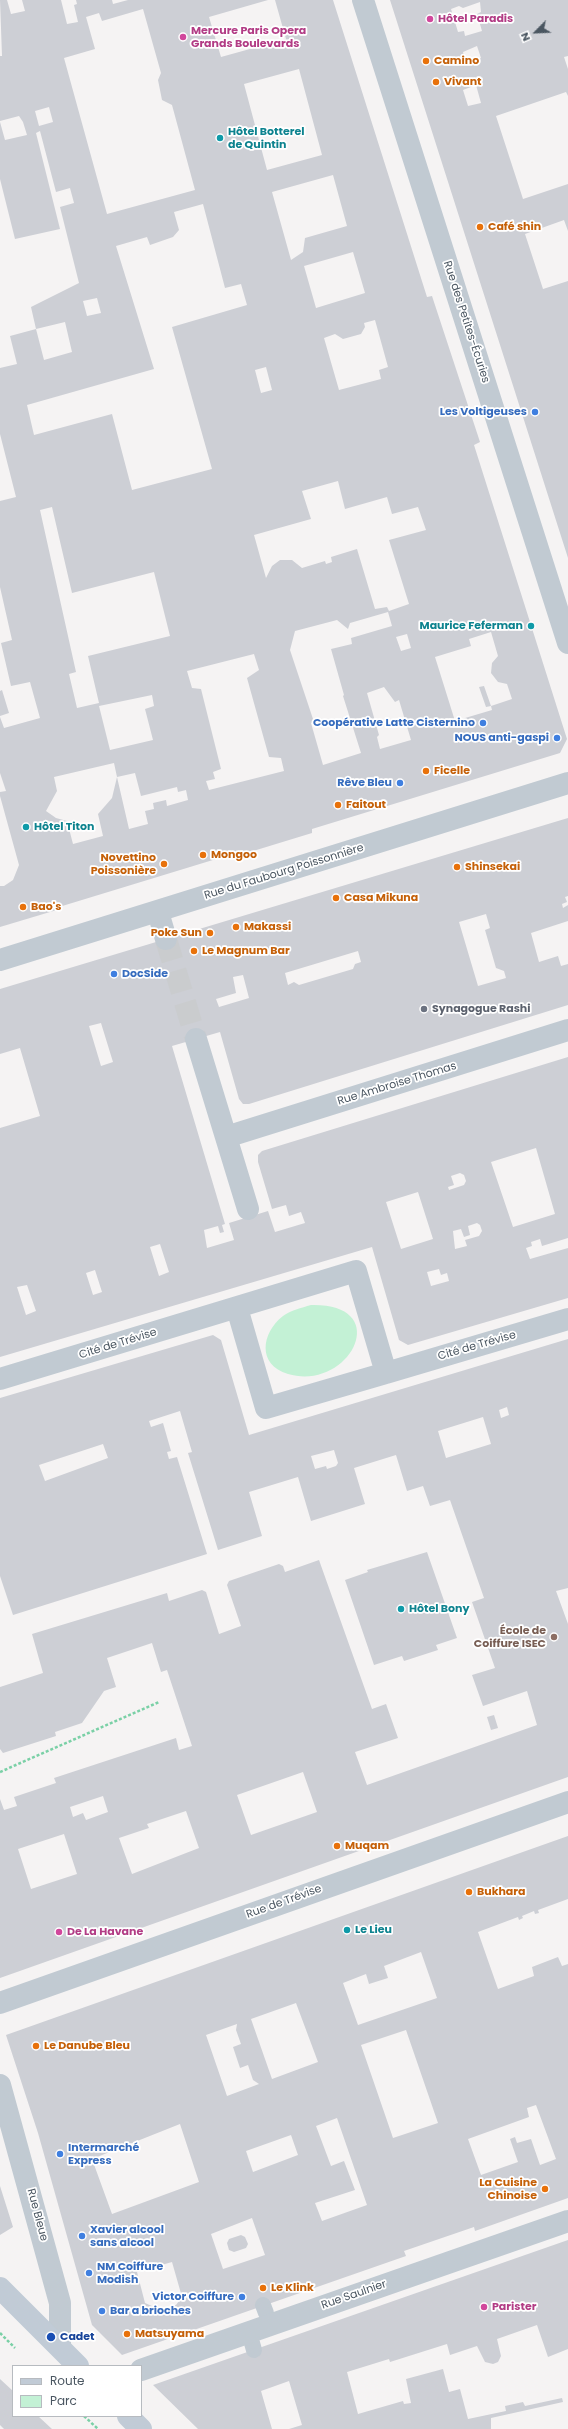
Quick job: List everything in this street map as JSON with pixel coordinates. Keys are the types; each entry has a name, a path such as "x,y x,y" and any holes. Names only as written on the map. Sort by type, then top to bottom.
{"main road":[{"path":"0,2288 77,2365"},
{"path":"129,2417 141,2429"}],"street":[{"name":"Rue des Petites-Écuries","path":"363,0 568,643"},
{"name":"Rue du Faubourg Poissonnière","path":"0,960 568,783"},
{"path":"158,912 166,939"},
{"name":"Rue Ambroise Thomas","path":"226,1138 568,1030"},
{"path":"196,1039 248,1209"},
{"name":"Cité de Trévise","path":"0,1379 356,1271 386,1373"},
{"name":"Cité de Trévise","path":"237,1308 266,1408 568,1319"},
{"name":"Rue de Trévise","path":"0,2003 568,1802"},
{"name":"Rue Bleue","path":"0,2085 60,2303 60,2347"},
{"name":"Rue Saulnier","path":"142,2370 568,2221"}],"path":[{"path":"0,1772 159,1702"},
{"path":"85,2417 98,2429"}],"green space":[{"path":"311,1305 337,1308 352,1317 357,1331 354,1346 345,1360 330,1371 310,1376 288,1374 278,1370 271,1364 267,1356 267,1339 270,1331 286,1314"}],"building":[{"path":"0,0 7,0 11,14 25,11 22,0 61,0 67,24 78,22 74,5 77,4 76,0 112,0 113,4 128,0 268,0 209,17 221,57 286,39 275,0 333,0 427,297 432,296 480,442 474,445 567,739 560,753 312,829 312,833 227,859 226,856 59,907 60,909 0,927 0,886 4,886 13,880 19,865 0,796 0,792 6,791 0,773 0,717 4,728 40,718 30,682 11,686 1,643 12,640 0,587 0,501 16,497 0,434 0,368 17,364 10,336 36,329 31,307 79,283 60,207 74,203 70,188 56,192 40,131 36,133 60,229 15,239 0,179 0,122 5,140 27,135 23,122 19,116 0,121 0,56 2,56","holes":["143,9 161,73 158,80 162,100 172,105 195,190 107,214 64,58 95,49 86,17 99,13 102,21","299,69 322,155 267,170 244,84","49,107 53,122 39,126 35,111","333,175 347,226 305,238 303,252 291,260 272,192","203,204 225,288 241,284 247,305 172,327 212,469 132,490 112,414 34,435 27,405 154,369 116,246 147,237 150,245 173,237 179,230 174,212","353,252 365,293 316,308 304,266","97,298 101,313 87,316 83,301","375,320 388,367 379,370 381,379 339,390 324,338 335,334 343,339 361,334 365,327 364,323","65,322 72,352 44,360 36,329","266,367 272,390 261,393 255,370","338,481 345,509 387,497 392,514 418,507 426,530 389,540 409,604 389,611 387,607 375,609 357,549 331,557 332,562 326,564 325,561 302,568 292,560 280,560 272,566 266,578 254,535 311,519 302,491","52,507 72,593 154,572 170,636 88,656 99,703 77,708 69,674 76,672 40,510","388,612 392,626 351,638 352,644 331,649 344,695 343,696 361,753 323,765 311,723 314,722 290,650 295,631 337,620 348,629 350,623","491,632 498,656 492,663 491,673 498,682 507,684 512,699 491,706 492,710 455,721 435,657 471,646 469,639","407,634 411,648 401,651 396,637","254,654 259,670 247,678 269,757 281,758 284,771 209,790 206,781 215,779 213,772 221,769 201,689 192,688 187,671","384,687 395,702 399,700 411,740 380,749 377,737 379,735 367,693","152,695 154,706 145,709 153,740 110,750 99,706","114,763 117,777 112,798 98,814 103,836 73,844 67,821 56,818 46,811 57,791 54,777","135,773 141,796 177,787 178,792 186,790 188,800 167,806 166,800 153,803 154,809 145,811 148,824 129,829 117,777"]},
{"path":"390,0 568,0 568,56 564,57 568,69 568,96 566,92 496,116 523,199 568,184 568,231 564,220 525,234 543,289 568,281 568,558","holes":["480,2 481,12 477,14 482,31 465,36 464,31 458,32 451,9 459,6 463,8","477,46 481,58 467,65 463,52","476,85 481,103 468,106 463,90"]},
{"path":"484,686 491,706 486,707 479,687"},
{"path":"2,690 9,713 0,716 0,691"},
{"path":"568,818 568,896 565,897 567,902 562,904 563,908 568,905 568,921 531,933 539,962 558,956 561,966 568,964 568,1005 249,1104 243,1104 239,1099 220,1032 172,1046 225,1224 222,1225 224,1232 220,1233 218,1226 204,1230 207,1248 234,1240 229,1223 268,1211 275,1232 305,1223 301,1212 289,1216 286,1205 272,1209 258,1162 258,1155 262,1151 568,1057 568,1238 542,1246 540,1239 531,1242 532,1246 526,1248 530,1259 568,1248 568,1298 408,1345 399,1340 372,1247 0,1357 0,1128 40,1116 20,1048 0,1054 0,989","holes":["486,914 490,928 485,930 496,968 504,971 506,978 478,986 459,922","358,951 361,962 355,964 353,969 299,985 294,982 288,985 285,973","243,975 249,998 219,1007 216,999 236,993 233,977","101,1023 113,1062 101,1066 89,1026","536,1148 555,1214 513,1227 491,1162","460,1173 464,1175 466,1181 464,1185 449,1190 448,1187 454,1185 451,1176","418,1192 433,1239 401,1249 386,1202","477,1223 480,1225 482,1231 479,1236 465,1240 467,1246 455,1249 453,1231 461,1229 464,1237 470,1235 468,1226","160,1244 169,1272 159,1276 150,1247","439,1269 441,1275 447,1273 449,1281 431,1286 427,1272","95,1270 102,1292 93,1295 86,1273","27,1285 36,1311 26,1315 17,1287"]},
{"path":"213,1335 221,1340 249,1435 568,1339 568,1588 556,1591 568,1624 568,1777 0,1978 0,1799 4,1810 17,1806 14,1797 56,1783 54,1778 176,1738 179,1750 192,1746 167,1670 161,1672 152,1643 107,1658 116,1687 104,1691 82,1723 55,1732 56,1736 3,1753 0,1749 0,1687 43,1673 32,1634 167,1593 169,1601 202,1590 206,1592 219,1634 241,1626 227,1585 229,1581 279,1564 283,1566 285,1572 319,1560 372,1709 386,1704 398,1738 355,1752 367,1785 537,1725 527,1691 483,1706 472,1675 495,1668 472,1602 484,1598 450,1500 430,1506 423,1486 407,1491 396,1455 354,1468 365,1504 311,1521 298,1477 249,1492 262,1536 218,1550 188,1453 192,1452 180,1411 149,1421 151,1427 163,1423 171,1451 167,1452 169,1459 177,1457 207,1554 13,1615 0,1576 0,1398","holes":["507,1407 509,1415 501,1418 499,1410","483,1417 491,1444 446,1458 438,1431","103,1444 108,1458 45,1481 39,1465","334,1450 338,1463 336,1466 327,1469 326,1466 315,1469 311,1456","303,1772 317,1812 251,1835 237,1795","103,1796 108,1812 86,1820 83,1813 73,1817 70,1807","186,1811 199,1848 132,1874 119,1838 149,1828 147,1824","64,1834 77,1874 31,1889 18,1849"]},
{"name":"Hôtel Bony","path":"427,1552 457,1638 436,1645 438,1650 404,1661 402,1656 374,1665 345,1580 368,1572 367,1570"},
{"path":"494,1715 498,1728 491,1730 487,1717"},
{"path":"568,1836 568,1899 538,1910 539,1913 535,1914 534,1911 522,1916 523,1918 519,1920 518,1917 478,1932 498,1989 534,1976 532,1967 558,1957 562,1966 568,1964 568,2198 475,2231 474,2227 404,2251 406,2256 122,2355 92,2325 38,2133 6,2035","holes":["421,1952 437,1998 358,2025 343,1983 366,1974 369,1984 388,1978 384,1966","296,2003 318,2062 272,2079 251,2019","237,2024 236,2030 241,2044 233,2047 240,2068 248,2065 253,2080 259,2084 227,2096 206,2035","406,2030 438,2123 393,2138 361,2045","536,2105 556,2159 540,2165 531,2139 517,2143 515,2137 510,2139 518,2162 481,2175 468,2139 529,2117 527,2108","337,2118 367,2205 322,2221 315,2203 355,2190 344,2161 331,2166 316,2126","180,2124 199,2182 112,2214 92,2159","291,2135 298,2155 253,2172 246,2151","252,2218 265,2255 223,2269 211,2234","172,2262 182,2297 176,2305 161,2310 145,2303 137,2272"]},
{"path":"0,2186 13,2227 0,2235"},
{"path":"241,2235 245,2237 248,2244 246,2248 234,2252 229,2250 227,2243 229,2239"},
{"path":"568,2240 568,2349 548,2357 537,2325 497,2339 501,2356 498,2362 493,2364 485,2362 477,2346 450,2355 447,2344 390,2362 389,2359 347,2372 358,2414 403,2401 404,2404 411,2403 406,2379 443,2369 449,2392 460,2389 468,2419 506,2411 505,2406 523,2402 525,2406 562,2398 563,2402 491,2418 491,2429 289,2429 302,2425 289,2381 261,2391 272,2429 198,2429 153,2385"},
{"path":"0,2379 12,2390 12,2417 39,2417 52,2429 4,2429 0,2425"}],"tunnel":[{"path":"166,939 196,1039"}],"place":[{"name":"Hôtel Paradis","path":"430,19"},
{"name":"Mercure Paris Opera Grands Boulevards","path":"183,37"},
{"name":"Camino","path":"426,61"},
{"name":"Vivant","path":"436,82"},
{"name":"Hôtel Botterel de Quintin","path":"220,138"},
{"name":"Café shin","path":"480,227"},
{"name":"Les Voltigeuses","path":"535,412"},
{"name":"Maurice Feferman","path":"531,626"},
{"name":"Coopérative Latte Cisternino","path":"483,723"},
{"name":"NOUS anti-gaspi","path":"557,738"},
{"name":"Ficelle","path":"426,771"},
{"name":"Rêve Bleu","path":"400,783"},
{"name":"Faitout","path":"338,805"},
{"name":"Hôtel Titon","path":"26,827"},
{"name":"Mongoo","path":"203,855"},
{"name":"Novettino Poissonière","path":"164,864"},
{"name":"Shinsekai","path":"457,867"},
{"name":"Casa Mikuna","path":"336,898"},
{"name":"Bao's","path":"23,907"},
{"name":"Makassi","path":"236,927"},
{"name":"Poke Sun","path":"210,933"},
{"name":"Le Magnum Bar","path":"194,951"},
{"name":"DocSide","path":"114,974"},
{"name":"Synagogue Rashi","path":"424,1009"},
{"name":"Hôtel Bony","path":"401,1609"},
{"name":"École de Coiffure ISEC","path":"554,1637"},
{"name":"Muqam","path":"337,1846"},
{"name":"Bukhara","path":"469,1892"},
{"name":"Le Lieu","path":"347,1930"},
{"name":"De La Havane","path":"59,1932"},
{"name":"Le Danube Bleu","path":"36,2046"},
{"name":"Intermarché Express","path":"60,2154"},
{"name":"La Cuisine Chinoise","path":"545,2189"},
{"name":"Xavier alcool sans alcool","path":"82,2236"},
{"name":"NM Coiffure Modish","path":"89,2273"},
{"name":"Le Klink","path":"263,2288"},
{"name":"Victor Coiffure","path":"242,2297"},
{"name":"Parister","path":"484,2307"},
{"name":"Bar a brioches","path":"102,2311"},
{"name":"Matsuyama","path":"127,2334"},
{"name":"Cadet","path":"51,2337"}]}
